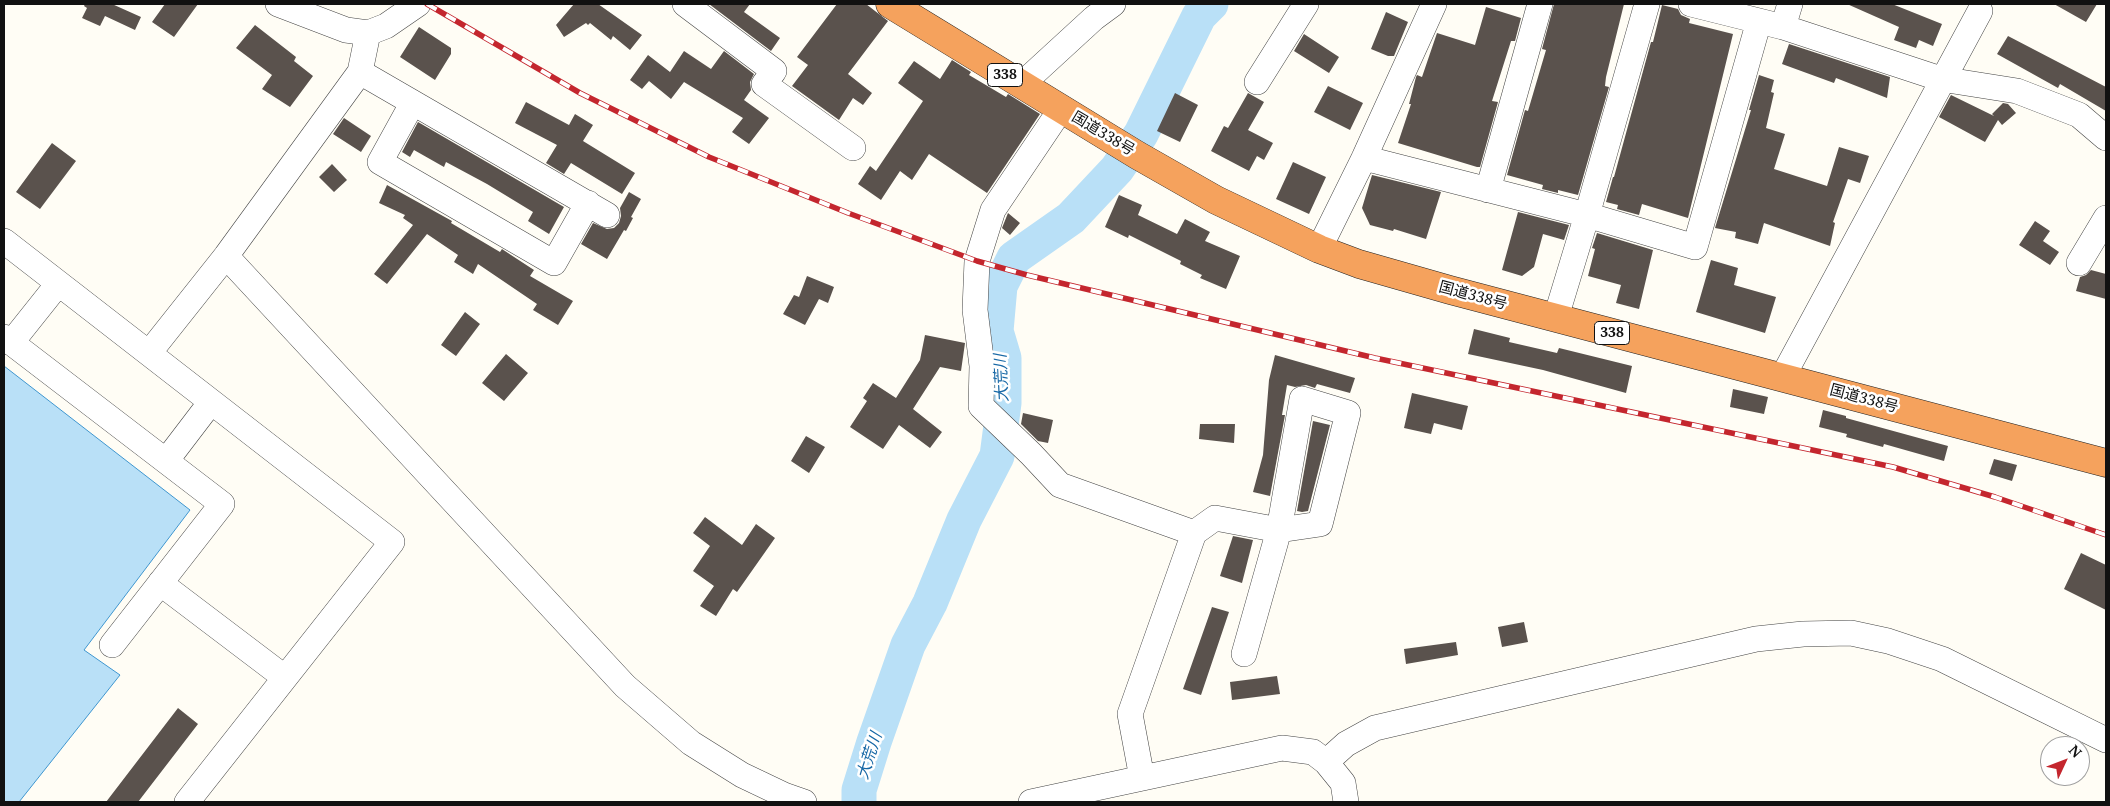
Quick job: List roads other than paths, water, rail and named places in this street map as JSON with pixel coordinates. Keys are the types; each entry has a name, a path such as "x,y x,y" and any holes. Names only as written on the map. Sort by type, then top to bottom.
{"highway":[{"name":"国道338号","path":"890,4 1128,150 1216,200 1319,249 1368,267 2106,463"}],"street":[{"path":"278,4 346,30 368,33 386,26 418,4"},
{"path":"685,4 774,71 764,84 852,148"},
{"path":"1021,85 1094,18 1113,4"},
{"path":"1258,82 1306,4"},
{"path":"1319,249 1364,158 1434,4"},
{"path":"1488,190 1540,4"},
{"path":"1556,317 1647,4"},
{"path":"1691,4 1759,21 1787,15 1941,79 2017,91 2079,116 2106,138"},
{"path":"1782,378 1941,79 1980,11"},
{"path":"1364,158 1587,215 1695,247 1759,21"},
{"path":"149,353 226,256 360,72 368,33"},
{"path":"360,72 412,104 597,209 554,263 380,162 412,104"},
{"path":"1061,108 994,210 977,260 976,310 982,366 981,406 1060,485 1194,533"},
{"path":"2079,263 2106,218"},
{"path":"4,241 392,542 284,677 188,802"},
{"path":"226,256 625,686 691,743 742,775 784,795 804,802"},
{"path":"58,284 7,340 222,504 112,645"},
{"path":"1142,778 1130,714 1194,533 1215,518 1279,530 1320,524 1348,413 1302,399 1279,530 1244,654"},
{"path":"166,461 211,402"},
{"path":"160,583 284,677"},
{"path":"1326,762 1346,744 1375,728 1756,639 1803,634 1851,633 1888,640 1942,659 2106,740"},
{"path":"1031,802 1282,748 1312,752 1326,762 1343,783 1346,802"}],"water":[{"path":"4,366 190,510 84,650 120,675 19,802 4,802"}],"waterway":[{"name":"大荒川","path":"859,802 859,790 908,645 930,603 964,520 997,456 1004,403 1004,358 996,331 1000,286 1014,258 1071,218 1117,169 1141,134 1199,16 1211,4"}],"railway":[{"path":"427,4 580,93 709,157 848,213 977,261 1027,275 1375,358 1893,467 1995,497 2106,535"}]}
